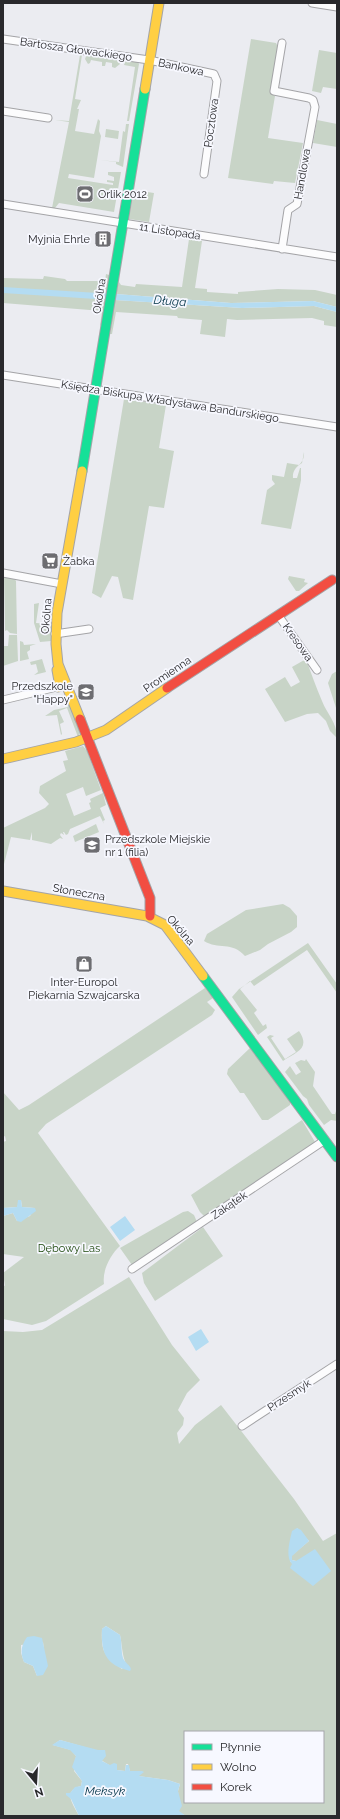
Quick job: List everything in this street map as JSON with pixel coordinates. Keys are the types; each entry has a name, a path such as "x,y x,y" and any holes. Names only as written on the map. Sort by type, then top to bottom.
{"street":[{"name":"Okólna","path":"159,3 96,390 62,584 55,634 58,660 150,898 152,907 150,916 161,922 170,931 337,1157"},
{"path":"312,3 337,7"},
{"name":"Bartosza Głowackiego","path":"3,39 150,60"},
{"name":"Handlowa","path":"282,43 274,92 309,98 313,100 315,107 297,204 288,210 282,249"},
{"name":"Bankowa","path":"150,60 214,74"},
{"name":"Pocztowa","path":"204,174 217,82 214,74"},
{"path":"3,110 48,118"},
{"name":"11 Listopada","path":"3,204 337,257"},
{"name":"Księdza Biskupa Władysława Bandurskiego","path":"3,375 337,427"},
{"path":"3,573 62,584"},
{"name":"Promienna","path":"3,758 73,743 106,730 130,715 184,676 332,580"},
{"name":"Kresowa","path":"278,614 317,670"},
{"path":"55,634 89,629"},
{"path":"58,660 58,687"},
{"path":"3,700 67,684"},
{"name":"Słoneczna","path":"3,891 150,916"},
{"name":"Zakątek","path":"132,1269 325,1140"},
{"name":"Przesmyk","path":"242,1426 337,1364"}],"green space":[{"path":"251,39 276,43 280,51 272,94 275,96 268,138 303,143 295,183 274,181 273,184 228,178"},
{"path":"319,50 337,53 337,89 323,87 321,93 312,91"},
{"path":"87,54 119,58 120,64 115,68 112,67 112,63 106,62 105,66 102,66 102,62 91,60 88,64 85,59"},
{"path":"80,55 82,55 75,99 81,100 77,109 79,109 75,131 94,134 98,119 100,121 99,131 101,136 94,178 69,174 68,178 113,185 113,183 107,182 107,180 114,181 114,177 108,175 108,172 121,172 114,212 59,203 55,208 52,208 69,122 55,120 69,121"},
{"path":"126,60 137,60 139,64 129,121 127,121 135,67 124,65"},
{"path":"317,120 337,124 337,147 313,143"},
{"path":"126,124 129,124 123,167 116,164 116,162 100,160 119,162 123,131 125,132"},
{"path":"106,129 119,131 118,139 105,137"},
{"path":"134,190 154,193 149,222 129,219"},
{"path":"189,239 202,241 195,288 207,289 207,292 238,294 238,292 278,289 315,290 337,295 337,307 313,301 231,303 116,294 120,277 119,282 121,285 135,287 136,284 182,287"},
{"path":"106,274 109,275 109,279 103,321 100,326 102,311 3,303 3,278 43,279 44,276 65,279 67,281 105,281"},
{"path":"115,300 242,308 314,306 337,312 337,327 324,325 324,321 312,318 227,319 225,337 200,334 202,320 178,318 177,316 116,312 112,334 110,334"},
{"path":"124,399 166,405 159,448 174,451 164,508 149,506 133,600 123,598 118,577 112,576 101,598 92,593"},
{"path":"287,463 299,465 294,470 293,474 293,478 297,478 301,468 301,480 291,529 261,524 267,490 275,484 272,480 272,475 284,477"},
{"path":"4,576 14,578 16,581 17,634 10,633 7,630 5,631"},
{"path":"289,576 305,579 304,582 308,583 299,591 296,591 288,579"},
{"path":"39,603 36,623 51,624 51,641 40,642 34,623 34,604"},
{"path":"9,635 17,635 18,661 3,666 3,646 8,646"},
{"path":"20,641 23,642 24,645 36,644 30,646 30,650 27,652 29,659 20,661"},
{"path":"42,659 46,672 34,675 38,672 36,664 31,665 30,662"},
{"path":"306,659 324,706 334,723 337,738 330,731 326,721 318,713 307,714 285,722 265,689 285,677 291,687 300,682 292,667"},
{"path":"337,671 337,711 328,683 332,674"},
{"path":"64,696 66,696 80,733 78,737 67,708 59,711 64,722 60,724 61,735 57,715 45,716 54,710 68,707"},
{"path":"83,746 87,751 101,790 86,796 83,787 66,794 74,816 91,809 89,803 91,802 90,799 103,793 106,805 100,808 105,820 103,821 104,824 100,816 70,829 66,835 64,832 64,835 61,833 60,835 63,839 60,838 51,844 32,840 32,832 30,840 11,837 3,868 3,828 45,808 49,804 39,793 40,786 66,771 63,761 68,760 65,751"},
{"path":"96,824 99,832 75,842 73,836"},
{"path":"283,904 290,908 297,916 297,927 260,950 245,956 240,951 230,947 209,944 204,941 207,934 246,910"},
{"path":"308,943 337,984 337,993 307,950 254,986 250,981"},
{"path":"245,985 240,989 257,1010 254,1013 263,1026 266,1024 267,1028 258,1035 232,997 239,989"},
{"name":"Dębowy Las","path":"205,988 213,998 207,1002 215,1010 212,1015 46,1124 38,1133 120,1246 113,1254 108,1264 104,1274 104,1284 46,1321 32,1325 3,1319 3,1285 5,1286 3,1273 24,1257 3,1254 3,1216 13,1213 17,1221 30,1216 35,1208 22,1207 21,1200 17,1207 3,1208 3,1142 6,1141 5,1136 3,1137 3,1092 19,1110 29,1105"},
{"path":"299,1031 302,1037 303,1046 297,1052 283,1061 267,1037 270,1035 274,1036 271,1038 285,1059 296,1052 287,1039"},
{"path":"250,1048 290,1102 290,1105 268,1120 262,1120 244,1093 240,1093 227,1074 228,1069"},
{"path":"306,1059 315,1072 313,1086 332,1114 335,1114 337,1108 337,1121 331,1120 324,1125 309,1105 307,1099 303,1096 285,1072 290,1066 296,1075 301,1072 295,1063 301,1060 305,1061"},
{"path":"302,1120 315,1142 204,1216 200,1212 191,1195"},
{"path":"188,1211 194,1215 197,1222 132,1265 120,1248 183,1212"},
{"path":"203,1227 223,1256 155,1301 144,1283 142,1273"},
{"path":"129,1277 172,1345 200,1380 187,1393 178,1410 184,1418 183,1425 177,1433 179,1444 195,1425 221,1405 294,1499 323,1541 337,1533 337,1816 186,1816 179,1812 178,1791 180,1784 168,1780 138,1776 142,1771 130,1771 128,1764 126,1764 125,1771 117,1770 101,1760 98,1751 60,1740 53,1745 71,1750 76,1756 74,1771 82,1781 81,1786 75,1788 70,1795 72,1803 79,1816 3,1816 3,1331 23,1332 42,1330","holes":["297,1528 309,1541 291,1556","106,1626 120,1635 126,1664 122,1669 107,1657 103,1649 102,1629","43,1642 44,1650 37,1676 33,1666 24,1662 21,1653 21,1645"]}],"water":[{"path":"3,287 108,293 107,299 96,299 3,293"},
{"name":"Długa","path":"116,294 231,303 313,301 337,307 337,312 314,306 242,308 115,300"},
{"path":"18,1200 21,1200 22,1207 35,1208 36,1211 21,1222 17,1221 13,1213 3,1216 3,1208 17,1207"},
{"path":"125,1216 135,1230 120,1241 110,1227"},
{"path":"201,1329 209,1342 196,1351 188,1337"},
{"path":"297,1528 301,1530 309,1541 292,1556 292,1560 296,1561 315,1549 331,1571 313,1586 290,1568 292,1564 288,1553 289,1544 292,1531"},
{"path":"106,1626 120,1635 123,1658 131,1669 130,1671 115,1665 106,1656 102,1644 102,1629"},
{"path":"34,1636 42,1638 48,1666 43,1675 37,1676 33,1666 24,1662 22,1655 23,1643 27,1637"},
{"name":"Meksyk","path":"60,1740 98,1750 105,1750 106,1756 102,1761 110,1765 114,1763 117,1764 117,1770 125,1771 126,1765 129,1765 130,1771 144,1772 139,1776 168,1780 180,1784 178,1791 182,1806 179,1811 186,1816 79,1816 71,1799 66,1795 66,1793 70,1793 75,1787 81,1786 82,1781 72,1767 76,1756 70,1750 52,1745"}],"traffic: fast":[{"path":"82,471 145,89"},
{"path":"203,976 337,1157"}],"traffic: slow":[{"path":"145,89 159,3"},
{"path":"80,719 58,664 56,644 57,613 82,471"},
{"path":"57,670 59,681 58,687"},
{"path":"3,759 76,742 106,730 167,688"},
{"path":"3,891 147,916 165,925 203,976"}],"traffic: jam":[{"path":"167,688 332,580"},
{"path":"80,719 150,898 150,916"}],"place":[{"name":"Orlik 2012","path":"85,194"},
{"name":"Myjnia Ehrle","path":"103,239"},
{"name":"Żabka","path":"50,561"},
{"name":"Przedszkole \"Happy\"","path":"86,692"},
{"name":"Przedszkole Miejskie nr 1 (filia)","path":"92,845"},
{"name":"Inter-Europol Piekarnia Szwajcarska","path":"84,964"}]}
